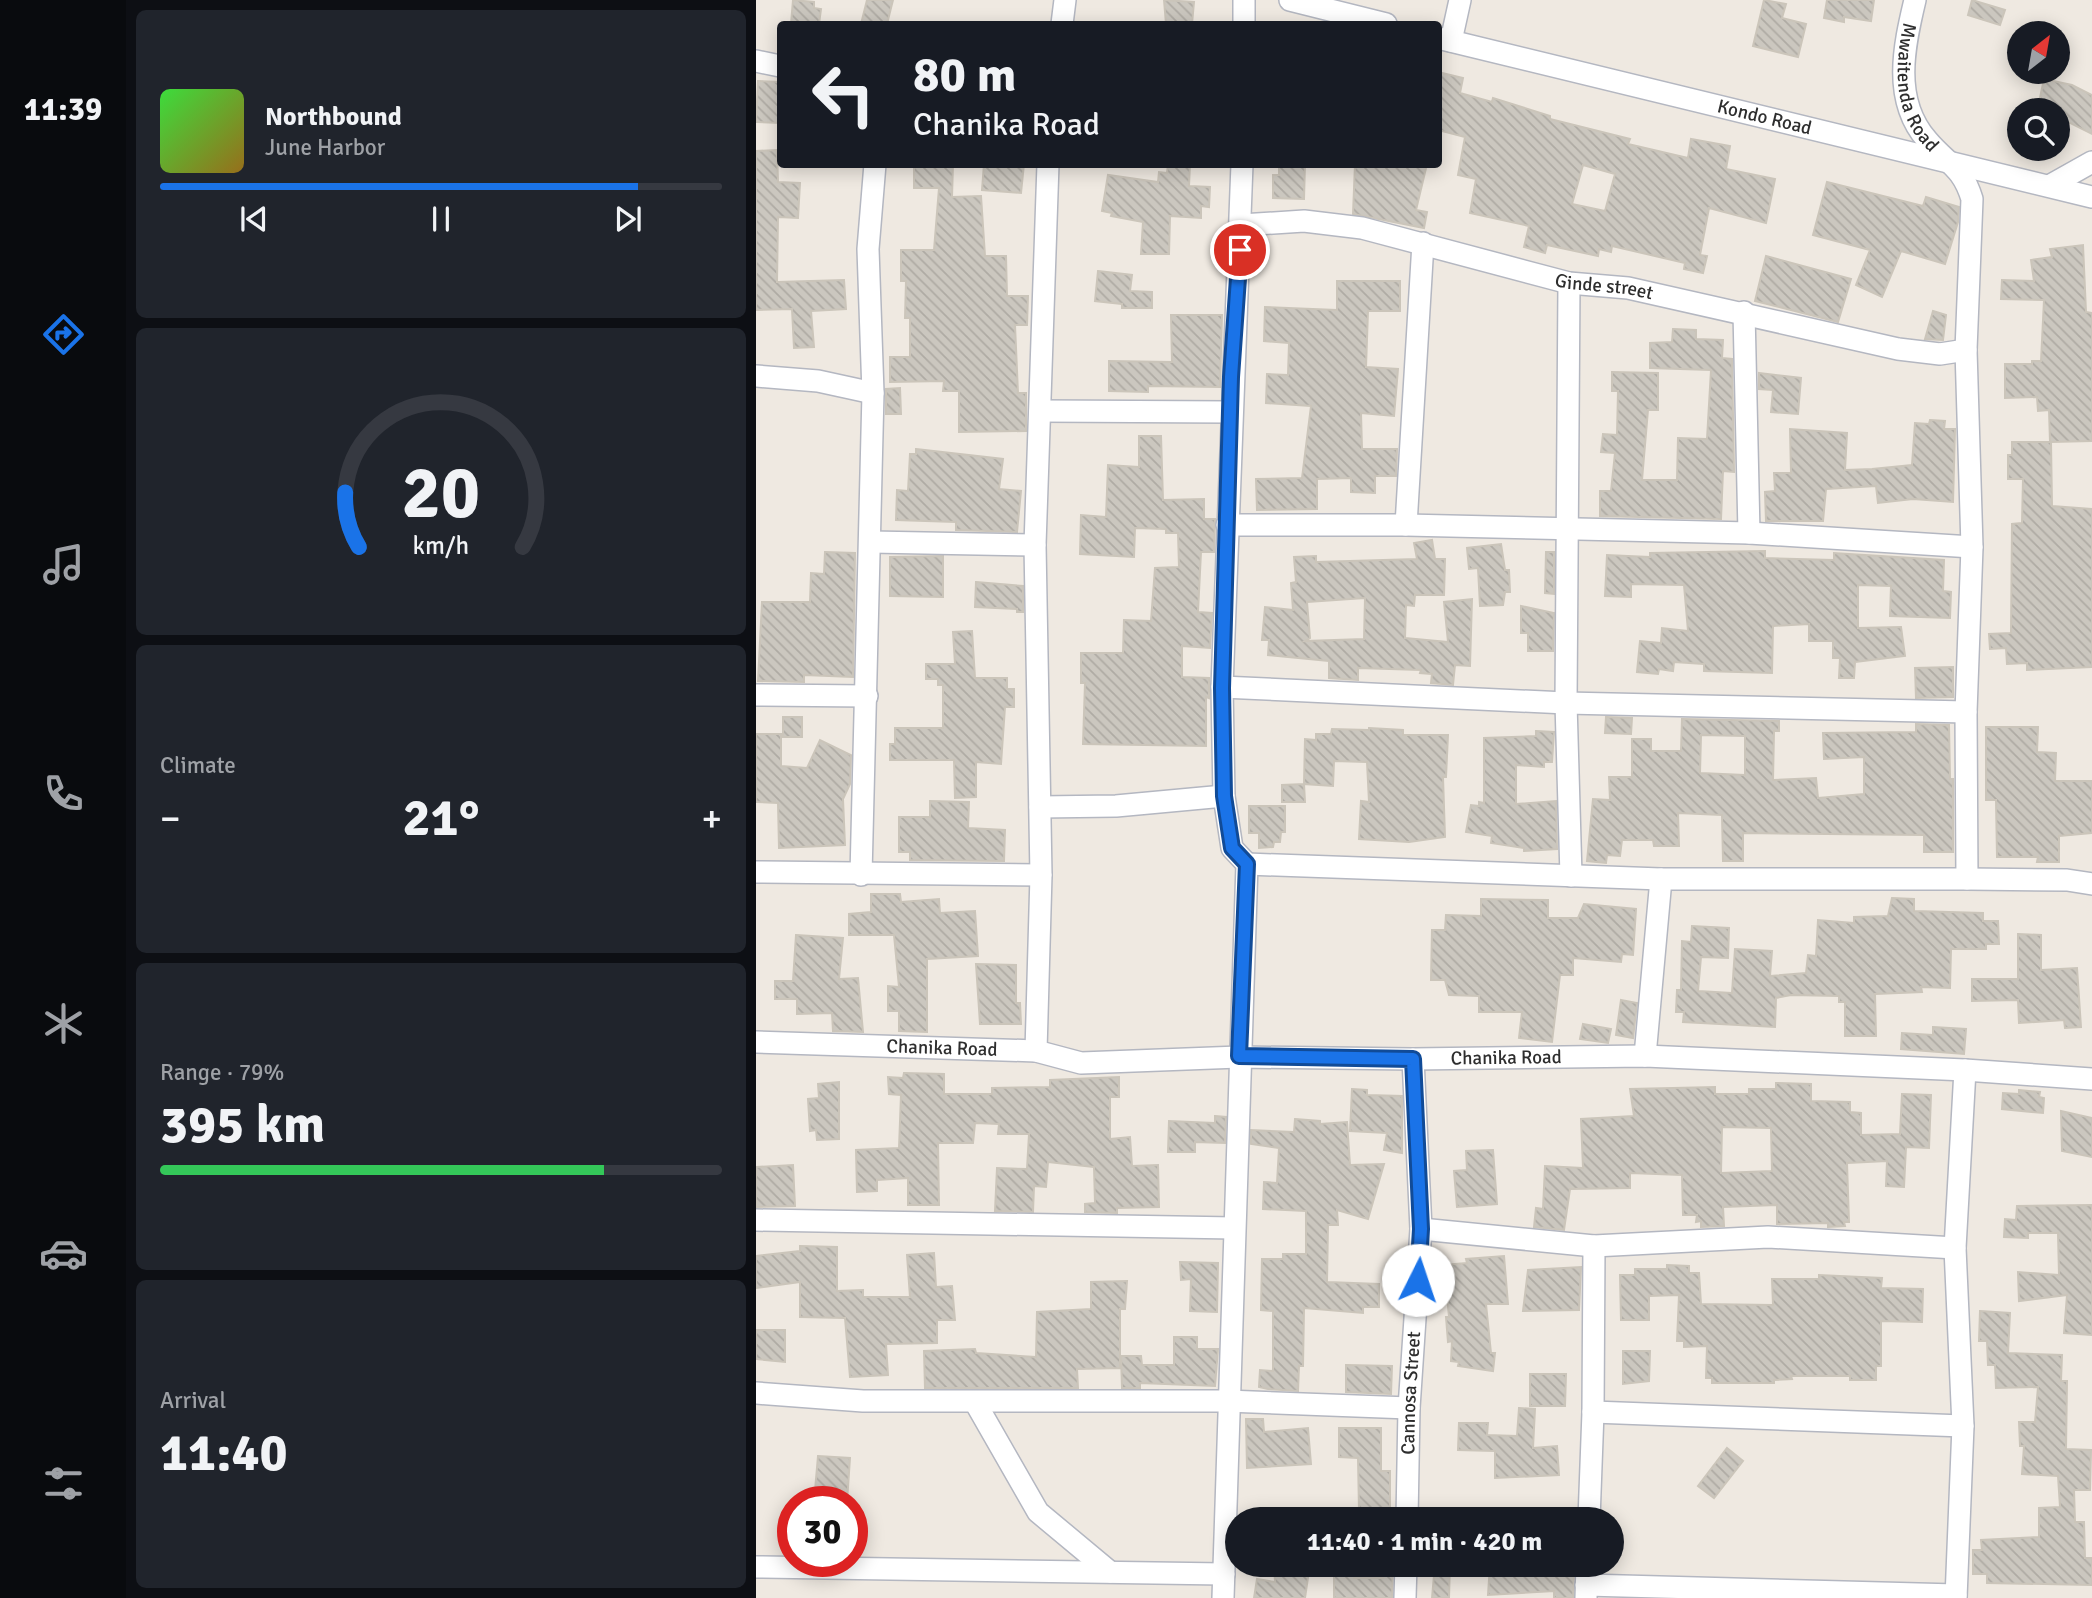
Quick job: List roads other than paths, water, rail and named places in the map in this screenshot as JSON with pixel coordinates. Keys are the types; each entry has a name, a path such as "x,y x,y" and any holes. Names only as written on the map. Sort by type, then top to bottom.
{"street":[{"path":"1062,21 1065,0"},
{"path":"1244,0 1244,21"},
{"path":"1290,0 1374,21"},
{"path":"1445,39 1460,0"},
{"name":"Mwaitenda Road","path":"1915,0 1902,70 1908,106 1925,139 1965,177 1972,199 1966,350 1972,547 1966,712 1967,879"},
{"name":"Kondo Road","path":"1445,39 1952,164 2052,185 2092,197"},
{"path":"756,61 777,65"},
{"path":"2052,185 2092,162"},
{"path":"861,875 873,393 868,249 875,168"},
{"path":"1036,1051 1041,875 1035,545 1048,168"},
{"path":"1242,168 1230,412 1222,688 1224,796 1232,848 1247,864 1661,879 2067,880 2092,884"},
{"name":"Ginde street","path":"1241,225 1304,221 1362,228 1569,283 1628,288 1744,312 1804,329 1920,354 1966,350"},
{"path":"1406,525 1423,243"},
{"path":"1569,283 1570,530 1566,703 1571,876"},
{"path":"1744,312 1749,533"},
{"path":"756,376 818,381 873,393"},
{"path":"1040,411 1230,412"},
{"path":"1227,525 1406,525 1749,533 1972,547"},
{"path":"871,542 1035,545"},
{"path":"1222,688 1566,703 1966,712"},
{"path":"756,695 867,696"},
{"path":"1040,807 1116,806 1224,796"},
{"path":"1223,1598 1227,1401 1247,864"},
{"path":"756,872 1041,875"},
{"path":"1645,1056 1661,879"},
{"name":"Chanika Road","path":"756,1042 1036,1051 1081,1063 1239,1056 1413,1059 1645,1056 1965,1070 2092,1079"},
{"name":"Cannosa Street","path":"1406,1507 1409,1408 1421,1229 1413,1059"},
{"path":"1586,1582 1956,1597 1963,1426 1955,1248 1965,1070"},
{"path":"756,1220 1234,1228"},
{"path":"1421,1229 1594,1246 1768,1237 1955,1248"},
{"path":"1589,1507 1594,1246"},
{"path":"756,1393 863,1401 1227,1401 1409,1408"},
{"path":"975,1402 1038,1512 1110,1572"},
{"path":"1593,1412 1963,1426"},
{"path":"756,1567 1224,1574"},
{"path":"1405,1598 1406,1577"}]}
